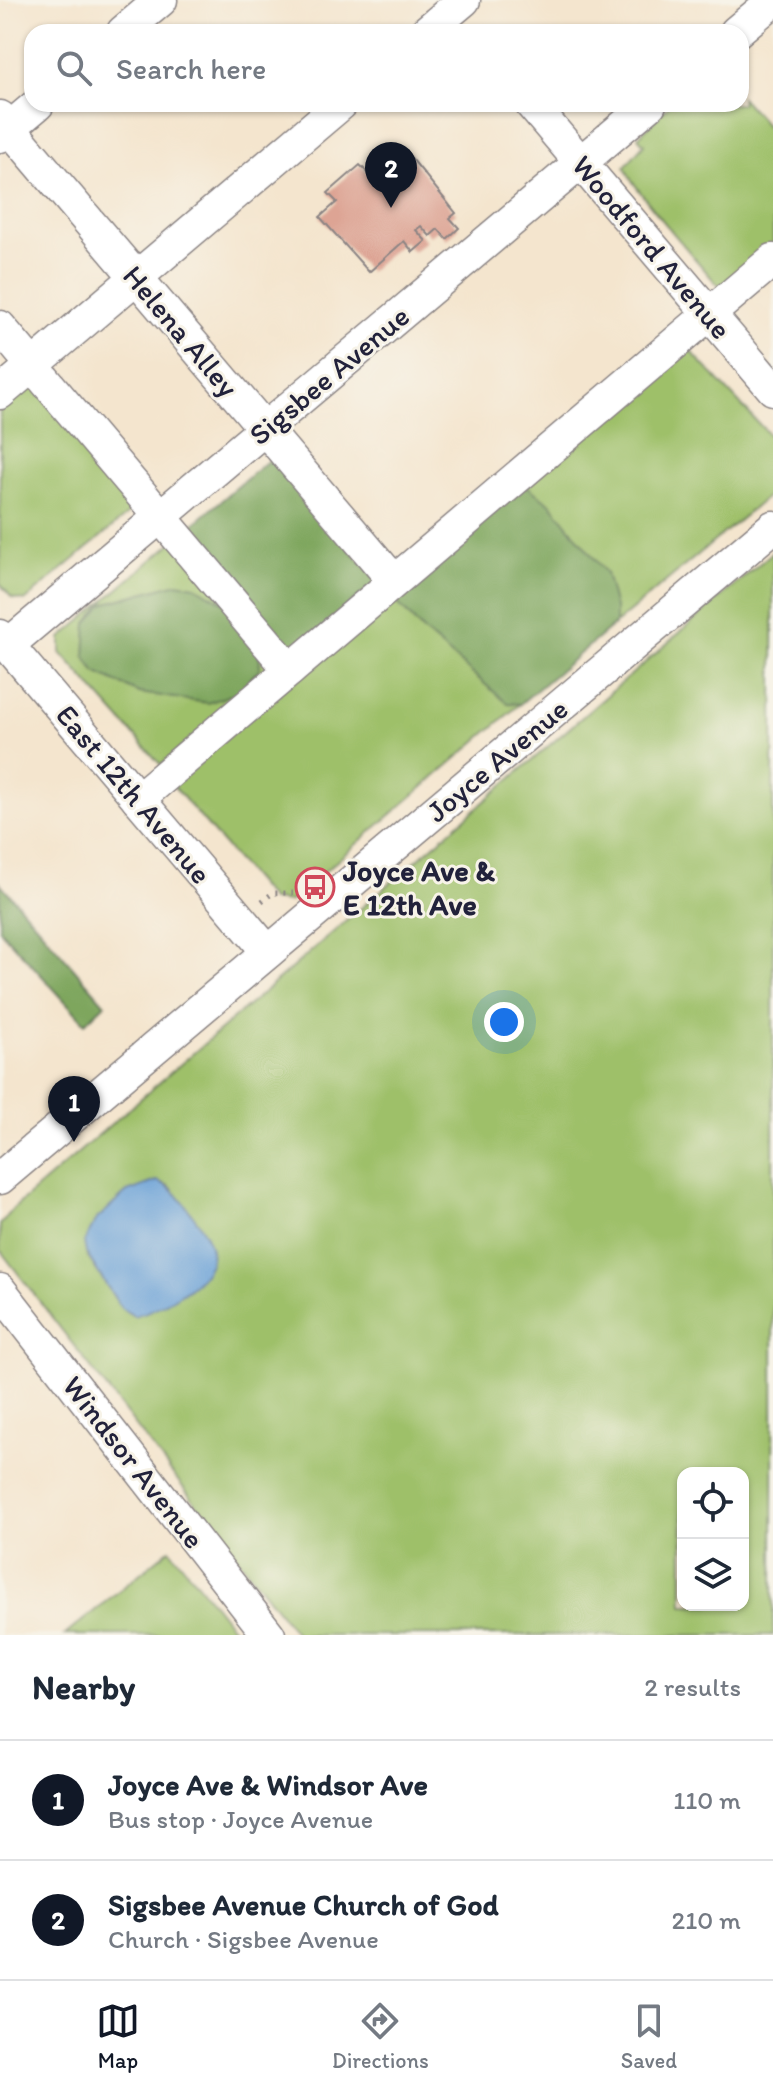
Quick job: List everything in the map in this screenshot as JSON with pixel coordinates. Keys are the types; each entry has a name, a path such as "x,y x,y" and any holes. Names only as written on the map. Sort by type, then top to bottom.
{"street":[{"path":"132,24 161,0"},
{"path":"746,24 773,1"},
{"path":"438,24 457,11"},
{"path":"3,127 26,112"},
{"path":"0,393 332,112"},
{"name":"Woodford Avenue","path":"538,112 773,389"},
{"name":"Sigsbee Avenue","path":"4,641 161,517 641,112"},
{"name":"Helena Alley","path":"3,127 136,277 394,581"},
{"path":"138,799 773,260"},
{"path":"0,327 290,670"},
{"name":"Joyce Avenue","path":"0,1178 773,527"},
{"name":"East 12th Avenue","path":"4,641 268,952"},
{"name":"Windsor Avenue","path":"0,1290 269,1635"}],"green space":[{"path":"749,106 773,133 773,251 722,286 716,283 650,205 629,175 625,166 644,144 638,137 662,112 749,112"},
{"path":"687,347 773,439 773,492 615,624 615,608 524,484"},
{"path":"34,378 141,503 25,601 12,598 0,584 0,407"},
{"path":"270,459 378,581 299,647 291,647 189,528"},
{"path":"524,484 551,504 606,573 615,608 615,624 520,704 507,703 423,631 392,597"},
{"path":"174,541 226,604 239,692 259,668 259,641 280,664 161,765 61,653 61,638"},
{"path":"773,552 773,1635 297,1635 0,1250 0,1225 13,1209","holes":["157,1181 170,1186 197,1221 134,1316 121,1307 86,1254 97,1219 127,1192"]},
{"path":"177,583 196,586 226,604 259,641 260,668 239,692 208,703 139,693 95,672 85,656 87,623 103,604"},
{"path":"392,597 423,631 507,702 520,704 289,902 271,900 171,783"},
{"path":"0,883 105,1004 85,1023 0,930"},
{"path":"170,1549 238,1635 65,1635"}],"water":[{"path":"157,1181 177,1194 199,1223 208,1241 211,1259 207,1269 191,1287 167,1302 134,1316 121,1308 86,1253 84,1242 97,1219 127,1192"}],"building":[{"path":"404,149 456,213 450,218 459,228 447,239 438,229 430,236 421,226 416,230 426,241 413,252 404,241 369,272 320,217 337,202 328,193 360,165 369,174 377,167 380,170"}],"place":[{"name":"Sigsbee Avenue Church of God","path":"391,208"},
{"name":"Joyce Ave & E 12th Ave","path":"315,887"},
{"name":"Joyce Ave & Windsor Ave","path":"74,1142"}]}
